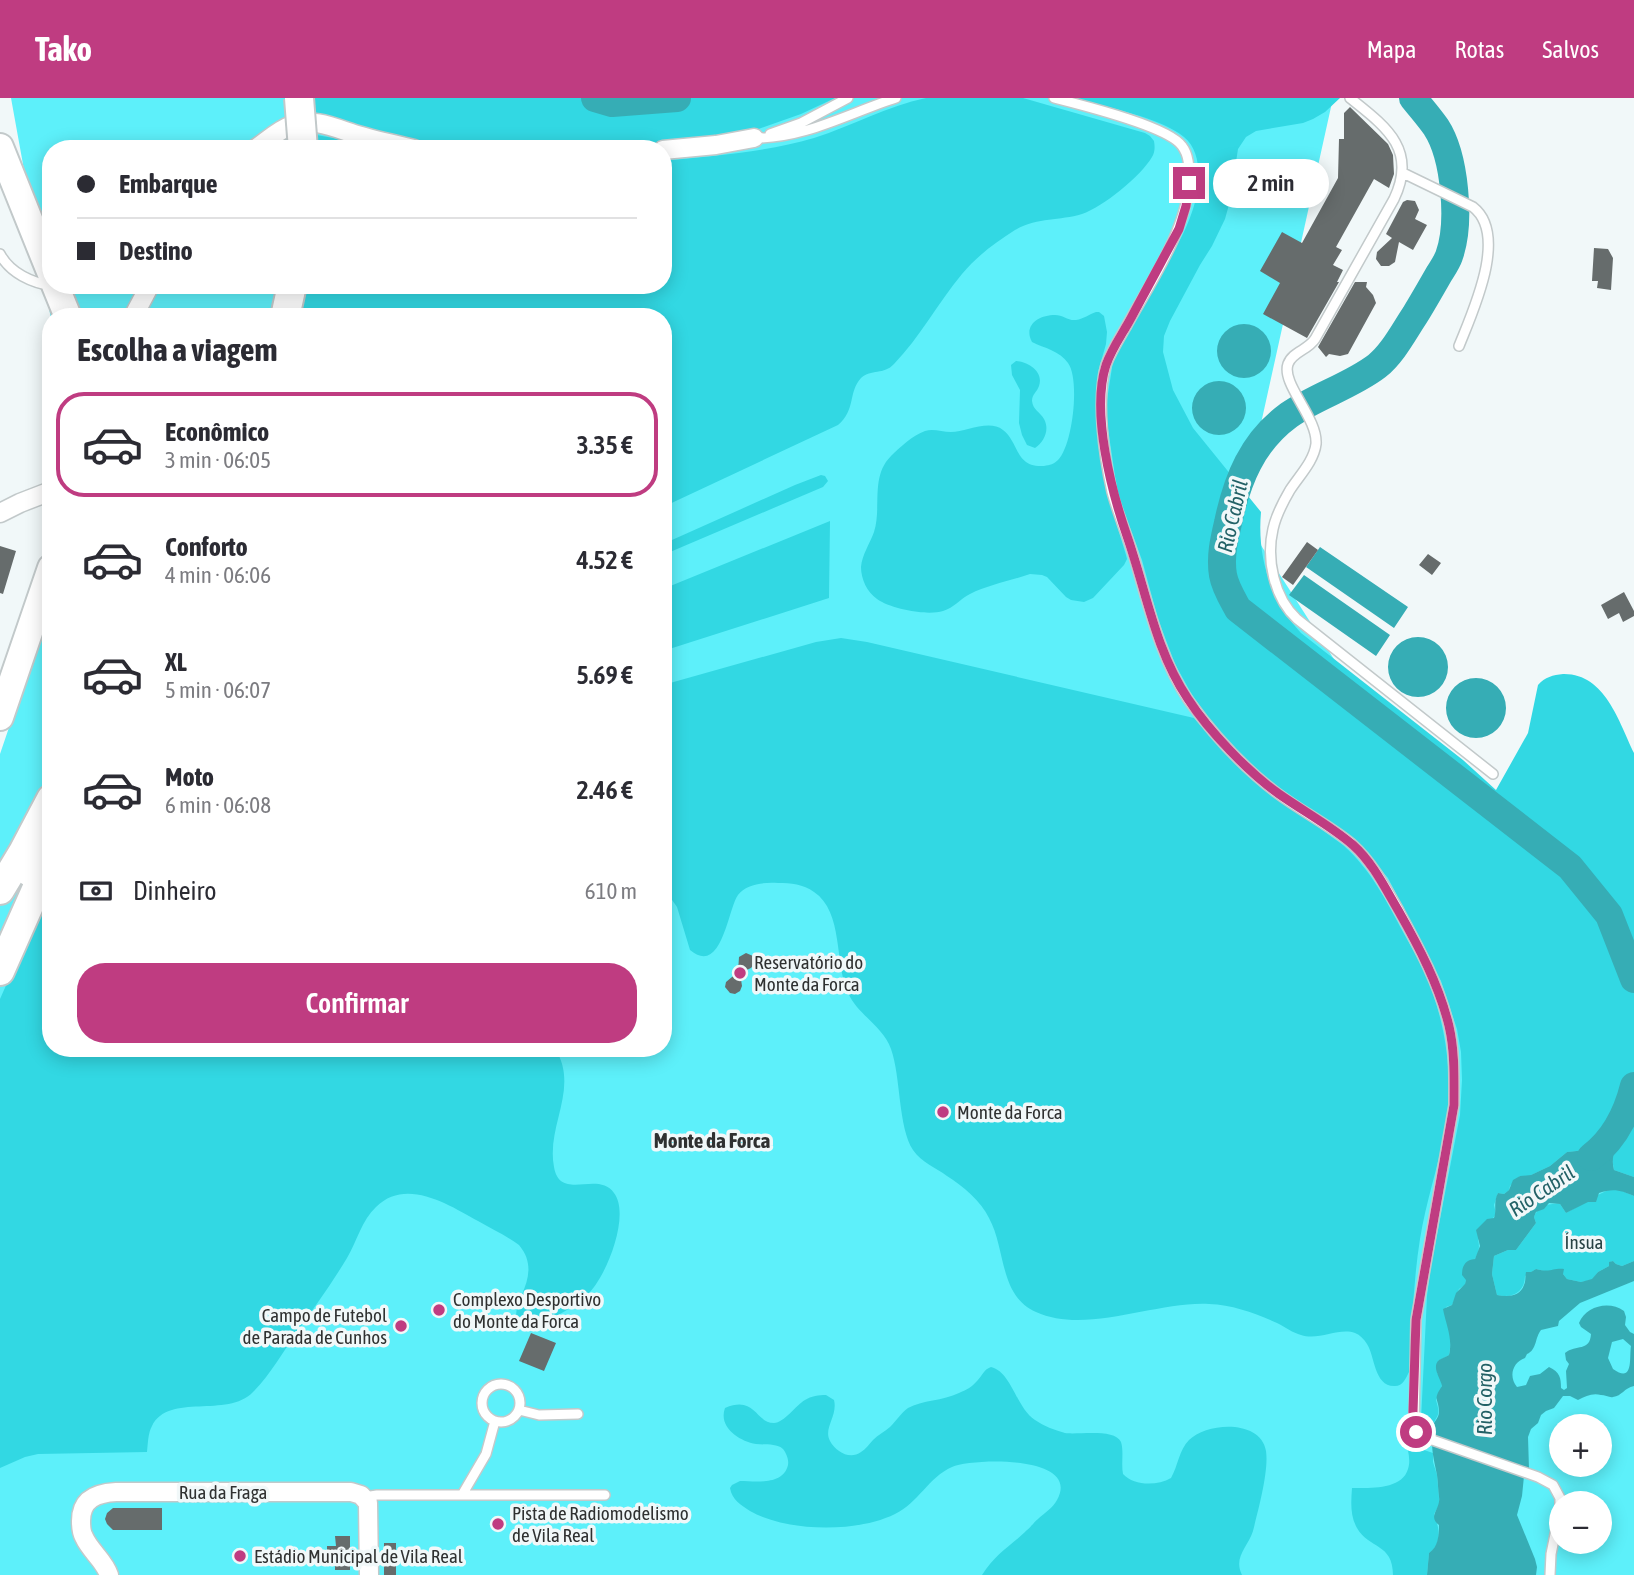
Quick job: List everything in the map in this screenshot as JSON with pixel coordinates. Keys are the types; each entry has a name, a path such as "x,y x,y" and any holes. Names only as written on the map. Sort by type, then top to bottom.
{"highway":[{"path":"290,98 295,140"},
{"path":"296,140 299,98"},
{"path":"0,890 42,816"},
{"path":"0,939 42,847"},
{"path":"0,971 42,876"}],"main road":[{"path":"2,162 42,254"},
{"path":"0,717 42,594"}],"street":[{"path":"269,140 291,126 313,123 376,140"},
{"path":"672,149 754,138"},
{"path":"0,513 42,494"},
{"path":"0,503 20,503"},
{"name":"Rua da Fraga","path":"109,1575 106,1566 86,1542 81,1530 82,1510 88,1501 97,1495 116,1492 354,1492 364,1497"},
{"path":"364,1497 369,1507 369,1575"}],"lane":[{"path":"754,138 785,129 848,98"},
{"path":"754,138 770,138 804,131 896,98"},
{"path":"1054,98 1170,135 1183,146 1189,163 1188,194 1183,218 1111,355 1104,374 1102,419 1112,492 1161,645 1187,699 1228,747 1262,780 1353,846 1372,867 1432,975 1449,1027 1454,1070 1454,1105 1420,1292 1415,1337 1413,1419 1416,1432 1426,1438 1553,1485 1560,1498 1560,1510 1551,1554 1550,1575"},
{"path":"1350,98 1373,116 1396,141 1402,156 1402,173 1394,199 1320,330 1310,346 1289,362 1287,373 1316,439 1314,454 1283,503 1272,534 1272,562 1276,583 1288,609 1297,619 1493,774"},
{"path":"1402,173 1473,207 1482,216 1485,225 1488,262 1459,346"},
{"path":"0,254 10,267 21,275 33,282 42,282"},
{"path":"495,1384 508,1384 517,1392 519,1410 505,1422 495,1421 487,1416 482,1404 485,1392 495,1384"},
{"path":"519,1410 539,1415 578,1413"},
{"path":"462,1495 486,1454 495,1421"},
{"path":"364,1497 605,1495"}],"green space":[{"path":"11,98 1333,98 1241,514 1634,1136 1634,1575 0,1575 0,754 42,630 42,1057 672,1057 672,308 49,308 46,294 672,294 672,140 42,140 42,269"},
{"path":"308,98 835,98 801,114 750,132 672,143 672,140 396,140 309,115"},
{"path":"926,98 1023,98 1145,133 1154,141 1154,151 1147,165 1139,173 1100,205 1082,214 1024,226 980,255 962,274 894,364 886,370 861,378 854,389 850,407 838,425 672,503 672,308 299,308 301,294 672,294 672,160 739,153 796,143"},
{"path":"1074,98 1340,98 1325,112 1303,123 1256,131 1246,137 1238,149 1225,219 1164,336 1163,352 1173,390 1193,428 1261,512 1261,545 1268,577 1290,620 1301,633 1463,760 1496,790 1528,733 1538,685 1553,676 1577,676 1600,690 1616,714 1634,753 1634,1177 1614,1170 1612,1159 1621,1132 1611,1129 1597,1146 1567,1152 1550,1166 1527,1177 1520,1176 1504,1194 1498,1193 1494,1205 1496,1214 1478,1240 1478,1253 1474,1260 1470,1260 1465,1285 1459,1289 1452,1305 1446,1307 1450,1347 1449,1355 1438,1361 1437,1373 1442,1386 1436,1400 1438,1414 1431,1439 1425,1433 1421,1420 1427,1296 1460,1115 1462,1080 1457,1029 1441,981 1388,878 1360,846 1255,769 1218,731 1191,693 1175,664 1119,498 1107,422 1107,400 1113,361 1120,344 1189,220 1197,193 1197,162 1190,144 1174,130 1147,118"},
{"path":"311,134 344,140 311,140"},
{"path":"1096,312 1104,316 1107,332 1098,372 1097,415 1107,493 1127,559 1124,565 1093,598 1084,602 1066,597 1047,577 1030,574 977,591 943,611 919,612 900,609 877,599 865,585 861,567 874,532 881,473 891,456 906,442 925,431 951,432 991,426 1008,435 1028,463 1044,466 1058,460 1068,441 1071,427 1074,397 1072,371 1061,356 1032,342 1031,326 1038,319 1049,315 1076,320"},
{"path":"1016,361 1030,365 1039,376 1039,386 1032,401 1046,423 1046,431 1035,448 1027,445 1019,423 1020,390 1012,375 1011,365"},
{"path":"821,475 828,481 823,487 672,551 672,540"},
{"path":"830,521 829,598 672,648 672,585"},
{"path":"841,638 867,642 1194,718 1257,783 1343,845 1370,875 1427,978 1438,1010 1448,1062 1447,1113 1420,1239 1409,1372 1402,1383 1395,1386 1383,1382 1376,1370 1370,1349 1362,1337 1355,1333 1301,1335 1260,1316 1227,1306 1188,1304 1121,1316 1077,1320 1056,1318 1024,1305 1009,1283 994,1230 981,1206 965,1189 925,1162 913,1150 908,1140 891,1049 848,993 834,925 824,901 810,889 797,884 767,883 750,886 741,891 734,902 717,948 710,955 701,956 690,950 677,907 672,900 672,682 816,642"},
{"path":"42,904 42,1057 559,1057 564,1093 553,1152 558,1177 571,1185 599,1184 607,1187 614,1193 618,1203 618,1230 602,1275 587,1295 560,1314 536,1324 522,1324 516,1313 528,1268 526,1256 519,1245 441,1202 414,1194 388,1198 371,1212 341,1267 276,1363 253,1392 242,1400 214,1406 185,1407 160,1416 152,1426 147,1452 38,1454 0,1468 0,999"},
{"name":"Ínsua","path":"1611,1189 1634,1196 1634,1261 1622,1266 1610,1262 1609,1266 1598,1272 1592,1280 1581,1282 1567,1279 1563,1270 1549,1272 1536,1269 1525,1276 1523,1286 1517,1293 1497,1295 1492,1274 1494,1256 1508,1250 1516,1250 1536,1223 1534,1217 1538,1210 1548,1205 1560,1204 1566,1213"},
{"path":"991,1367 1004,1376 1023,1407 1042,1424 1065,1433 1104,1434 1117,1438 1122,1446 1123,1474 1139,1483 1153,1483 1171,1478 1183,1448 1197,1434 1220,1427 1244,1429 1254,1433 1262,1441 1267,1459 1253,1531 1240,1557 1242,1575 982,1575 998,1556 1057,1500 1061,1485 1054,1475 1040,1467 1022,1463 981,1462 952,1467 937,1477 903,1509 862,1525 822,1527 783,1523 750,1511 733,1496 730,1488 732,1485 740,1481 775,1479 785,1472 788,1461 780,1447 756,1444 732,1432 724,1421 725,1408 743,1405 768,1422 774,1423 782,1420 801,1402 826,1395 834,1400 835,1406 828,1431 830,1441 840,1451 852,1455 864,1449 908,1408 964,1391"},
{"path":"1405,1440 1415,1447 1433,1453 1437,1475 1439,1505 1434,1514 1439,1535 1436,1545 1429,1553 1427,1575 1393,1575 1389,1557 1362,1535 1352,1514 1352,1488 1384,1486 1405,1476 1409,1462"}],"water":[{"path":"1244,324 1263,332 1271,351 1263,370 1244,378 1225,370 1217,351 1225,332"},
{"path":"1219,381 1238,389 1246,408 1238,427 1219,435 1200,427 1192,408 1200,389"},
{"path":"1320,547 1408,607 1394,628 1306,567"},
{"path":"1304,575 1390,635 1376,656 1289,595"},
{"path":"1418,637 1435,642 1443,650 1448,667 1443,684 1435,692 1418,697 1401,692 1393,684 1388,667 1393,650 1401,642"},
{"path":"1476,678 1493,683 1501,691 1506,708 1501,725 1493,733 1476,738 1459,733 1451,725 1446,708 1451,691 1459,683"},
{"name":"Rio Corgo","path":"1611,1129 1621,1131 1614,1150 1614,1170 1634,1177 1634,1196 1617,1190 1604,1191 1599,1193 1596,1202 1588,1202 1566,1213 1560,1204 1549,1203 1536,1212 1536,1223 1516,1250 1508,1250 1494,1256 1492,1274 1497,1295 1509,1296 1522,1289 1526,1272 1536,1269 1564,1269 1563,1274 1567,1279 1581,1282 1592,1279 1609,1266 1609,1262 1613,1261 1622,1266 1634,1261 1634,1281 1580,1303 1559,1321 1558,1326 1541,1330 1533,1350 1517,1363 1512,1374 1517,1387 1526,1385 1530,1376 1540,1374 1549,1367 1559,1376 1561,1388 1567,1388 1566,1371 1569,1364 1565,1353 1588,1343 1591,1334 1579,1323 1587,1312 1605,1305 1624,1311 1625,1325 1634,1334 1634,1386 1612,1397 1595,1394 1578,1400 1563,1396 1554,1408 1541,1415 1538,1423 1531,1429 1528,1437 1529,1469 1524,1476 1517,1515 1535,1559 1536,1575 1427,1575 1429,1553 1436,1544 1439,1529 1434,1519 1439,1497 1432,1436 1439,1414 1437,1397 1442,1386 1436,1366 1439,1360 1449,1355 1450,1349 1443,1309 1452,1305 1456,1293 1465,1284 1463,1266 1475,1259 1480,1246 1476,1230 1487,1219 1494,1218 1498,1193 1504,1194 1513,1180 1550,1166 1567,1152 1586,1150 1602,1141","holes":["1623,1339 1631,1346 1627,1371 1620,1373 1613,1369 1608,1358 1612,1342"]}],"building":[{"path":"1350,107 1388,144 1393,155 1394,174 1389,188 1374,179 1336,247 1342,250 1333,265 1343,270 1307,338 1263,314 1280,283 1260,271 1282,232 1302,243 1338,178 1339,139 1344,139 1344,113"},
{"path":"1415,201 1419,210 1415,219 1427,225 1413,250 1399,242 1395,262 1389,266 1381,266 1376,259 1377,252 1392,238 1386,234 1403,202"},
{"path":"1594,248 1608,249 1613,258 1611,290 1597,288 1598,281 1592,281"},
{"path":"1355,282 1367,282 1366,287 1376,303 1348,354 1329,354 1326,357 1318,347"},
{"path":"1307,542 1318,550 1293,585 1282,577"},
{"path":"0,546 16,551 3,594 0,593"},
{"path":"1428,554 1441,563 1432,575 1419,565"},
{"path":"1624,592 1634,616 1623,622 1619,613 1608,619 1601,605"},
{"name":"Reservatório do Monte da Forca","path":"746,953 753,956 754,964 740,973 740,991 730,993 725,987 726,982 738,972 739,957"},
{"path":"531,1333 556,1343 544,1371 519,1361"},
{"path":"113,1508 162,1508 162,1530 113,1530 105,1519"},
{"path":"335,1536 350,1536 350,1570 335,1570 335,1561 327,1561 327,1546 336,1546"},
{"path":"384,1543 396,1543 396,1575 384,1575"}],"waterway":[{"name":"Rio Cabril","path":"595,98 612,103 677,98"},
{"name":"Rio Cabril","path":"1413,98 1443,140 1452,172 1455,226 1448,258 1402,336 1383,361 1356,379 1289,415 1265,437 1248,463 1236,492 1223,549 1224,579 1238,609 1570,867 1609,915 1634,979"},
{"name":"Rio Cabril","path":"1591,1157 1607,1142 1619,1125 1634,1086"}],"place":[{"name":"Reservatório do Monte da Forca","path":"740,973"},
{"name":"Monte da Forca","path":"943,1112"},
{"name":"Complexo Desportivo do Monte da Forca","path":"439,1310"},
{"name":"Campo de Futebol de Parada de Cunhos","path":"401,1326"},
{"name":"Pista de Radiomodelismo de Vila Real","path":"498,1524"},
{"name":"Estádio Municipal de Vila Real","path":"240,1556"}],"district":[{"name":"Monte da Forca","path":"712,1141"}],"route":[{"path":"1189,183 1179,229 1111,355 1104,374 1102,419 1109,478 1157,634 1187,699 1221,740 1262,780 1362,855 1381,880 1402,918 1432,975 1440,997 1452,1040 1454,1105 1416,1320 1413,1412 1416,1432"}]}
